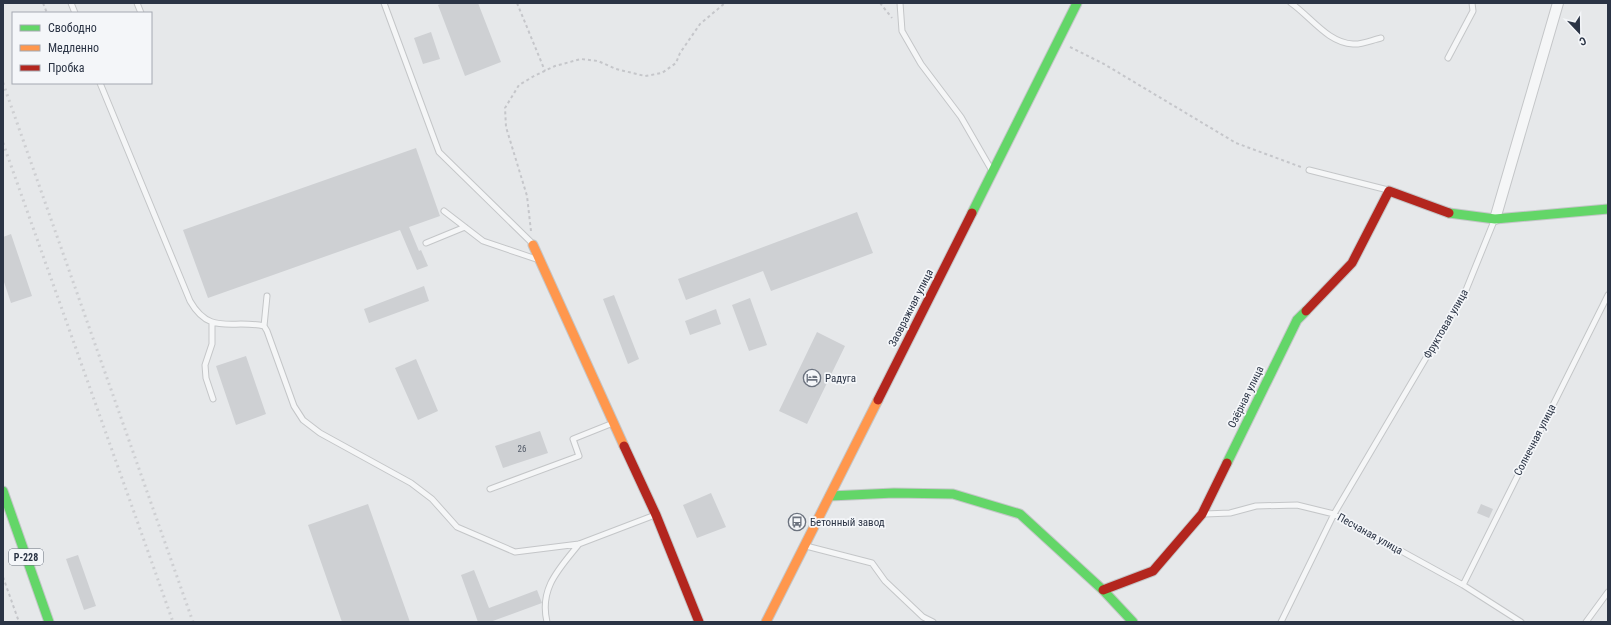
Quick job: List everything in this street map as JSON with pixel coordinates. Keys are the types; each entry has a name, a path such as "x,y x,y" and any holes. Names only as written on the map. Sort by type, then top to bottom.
{"main road":[{"name":"Заовражная улица","path":"766,622 1077,3"},
{"path":"1389,191 1450,213 1495,219 1608,208"},
{"name":"Озёрная улица","path":"1103,590 1153,571 1202,514 1297,320 1352,263 1389,191"},
{"path":"533,245 656,515 699,621"},
{"name":"Р-228","path":"3,491 49,622"},
{"path":"830,496 894,493 953,494 1020,514 1103,590 1133,622"}],"street":[{"name":"Фруктовая улица","path":"1495,219 1558,3"}],"lane":[{"path":"384,3 439,152 533,245"},
{"path":"900,3 902,31 921,64 961,117 993,172"},
{"path":"1291,3 1304,12 1333,40 1353,44 1381,38"},
{"path":"1448,58 1473,11 1472,3"},
{"path":"100,84 190,301 196,312 203,320 212,323 255,324 264,326"},
{"path":"1309,170 1389,191"},
{"path":"444,211 483,241 541,261"},
{"name":"Фруктовая улица","path":"1281,622 1334,514 1466,290 1495,219"},
{"path":"426,243 465,227"},
{"name":"Солнечная улица","path":"1463,585 1608,295"},
{"path":"267,296 264,326 294,406 303,420 320,433 411,483 432,499 457,527 515,552 579,544 656,515"},
{"path":"212,323 212,344 205,365 206,378 213,399"},
{"path":"490,489 579,456 573,439 614,423"},
{"name":"Песчаная улица","path":"1202,514 1230,513 1256,506 1297,504 1334,514 1463,585 1521,622"},
{"path":"548,622 544,609 552,577 579,544"},
{"path":"805,546 872,563 885,581 923,616 933,622"},
{"path":"1586,622 1608,592"}],"path":[{"path":"517,3 545,70"},
{"path":"533,245 526,196 506,127 505,108 519,85 545,70 581,59 598,60 616,69 645,76 662,73 676,63 680,53 700,24 725,3"},
{"path":"1058,40 1104,64 1236,143 1309,170"},
{"path":"3,577 19,622"}],"building":[{"path":"443,3 478,3 501,62 465,76 438,5"},
{"path":"431,32 440,59 423,64 414,38"},
{"path":"416,148 440,216 409,227 419,251 421,250 428,266 417,270 400,230 208,298 183,230"},
{"path":"857,212 873,253 771,291 763,271 686,300 678,279"},
{"path":"11,234 32,296 11,303 3,279 3,237"},
{"path":"424,286 429,301 369,323 364,309"},
{"path":"614,295 639,359 628,364 603,299"},
{"path":"750,298 767,345 749,351 732,305"},
{"path":"716,309 721,324 690,335 685,321"},
{"name":"Радуга","path":"817,332 845,346 807,424 779,411"},
{"path":"246,356 266,414 236,425 216,366"},
{"path":"416,359 438,411 418,420 395,368"},
{"path":"540,431 548,453 503,468 495,446"},
{"path":"711,493 726,527 697,538 683,505"},
{"path":"368,504 410,622 342,622 308,525"},
{"path":"1481,504 1493,509 1489,518 1477,513"},
{"path":"78,555 96,606 84,610 66,559"},
{"path":"474,570 489,608 537,590 542,603 490,622 478,622 461,575"}],"railway":[{"path":"3,83 193,622"},
{"path":"3,143 173,622"}],"traffic: fast":[{"path":"972,213 1077,3"},
{"path":"1449,213 1495,219 1608,209"},
{"path":"1227,463 1297,320 1306,311"},
{"path":"3,491 49,622"},
{"path":"830,496 894,493 953,494 1020,514 1103,590 1133,622"}],"traffic: slow":[{"path":"533,245 624,446"},
{"path":"766,622 878,400"}],"traffic: jam":[{"path":"1306,311 1352,263 1389,191 1449,213"},
{"path":"878,400 972,213"},
{"path":"624,446 656,515 699,622"},
{"path":"1103,590 1153,571 1202,514 1227,463"}],"place":[{"name":"Радуга","path":"812,378"},
{"name":"Бетонный завод","path":"797,522"}]}
